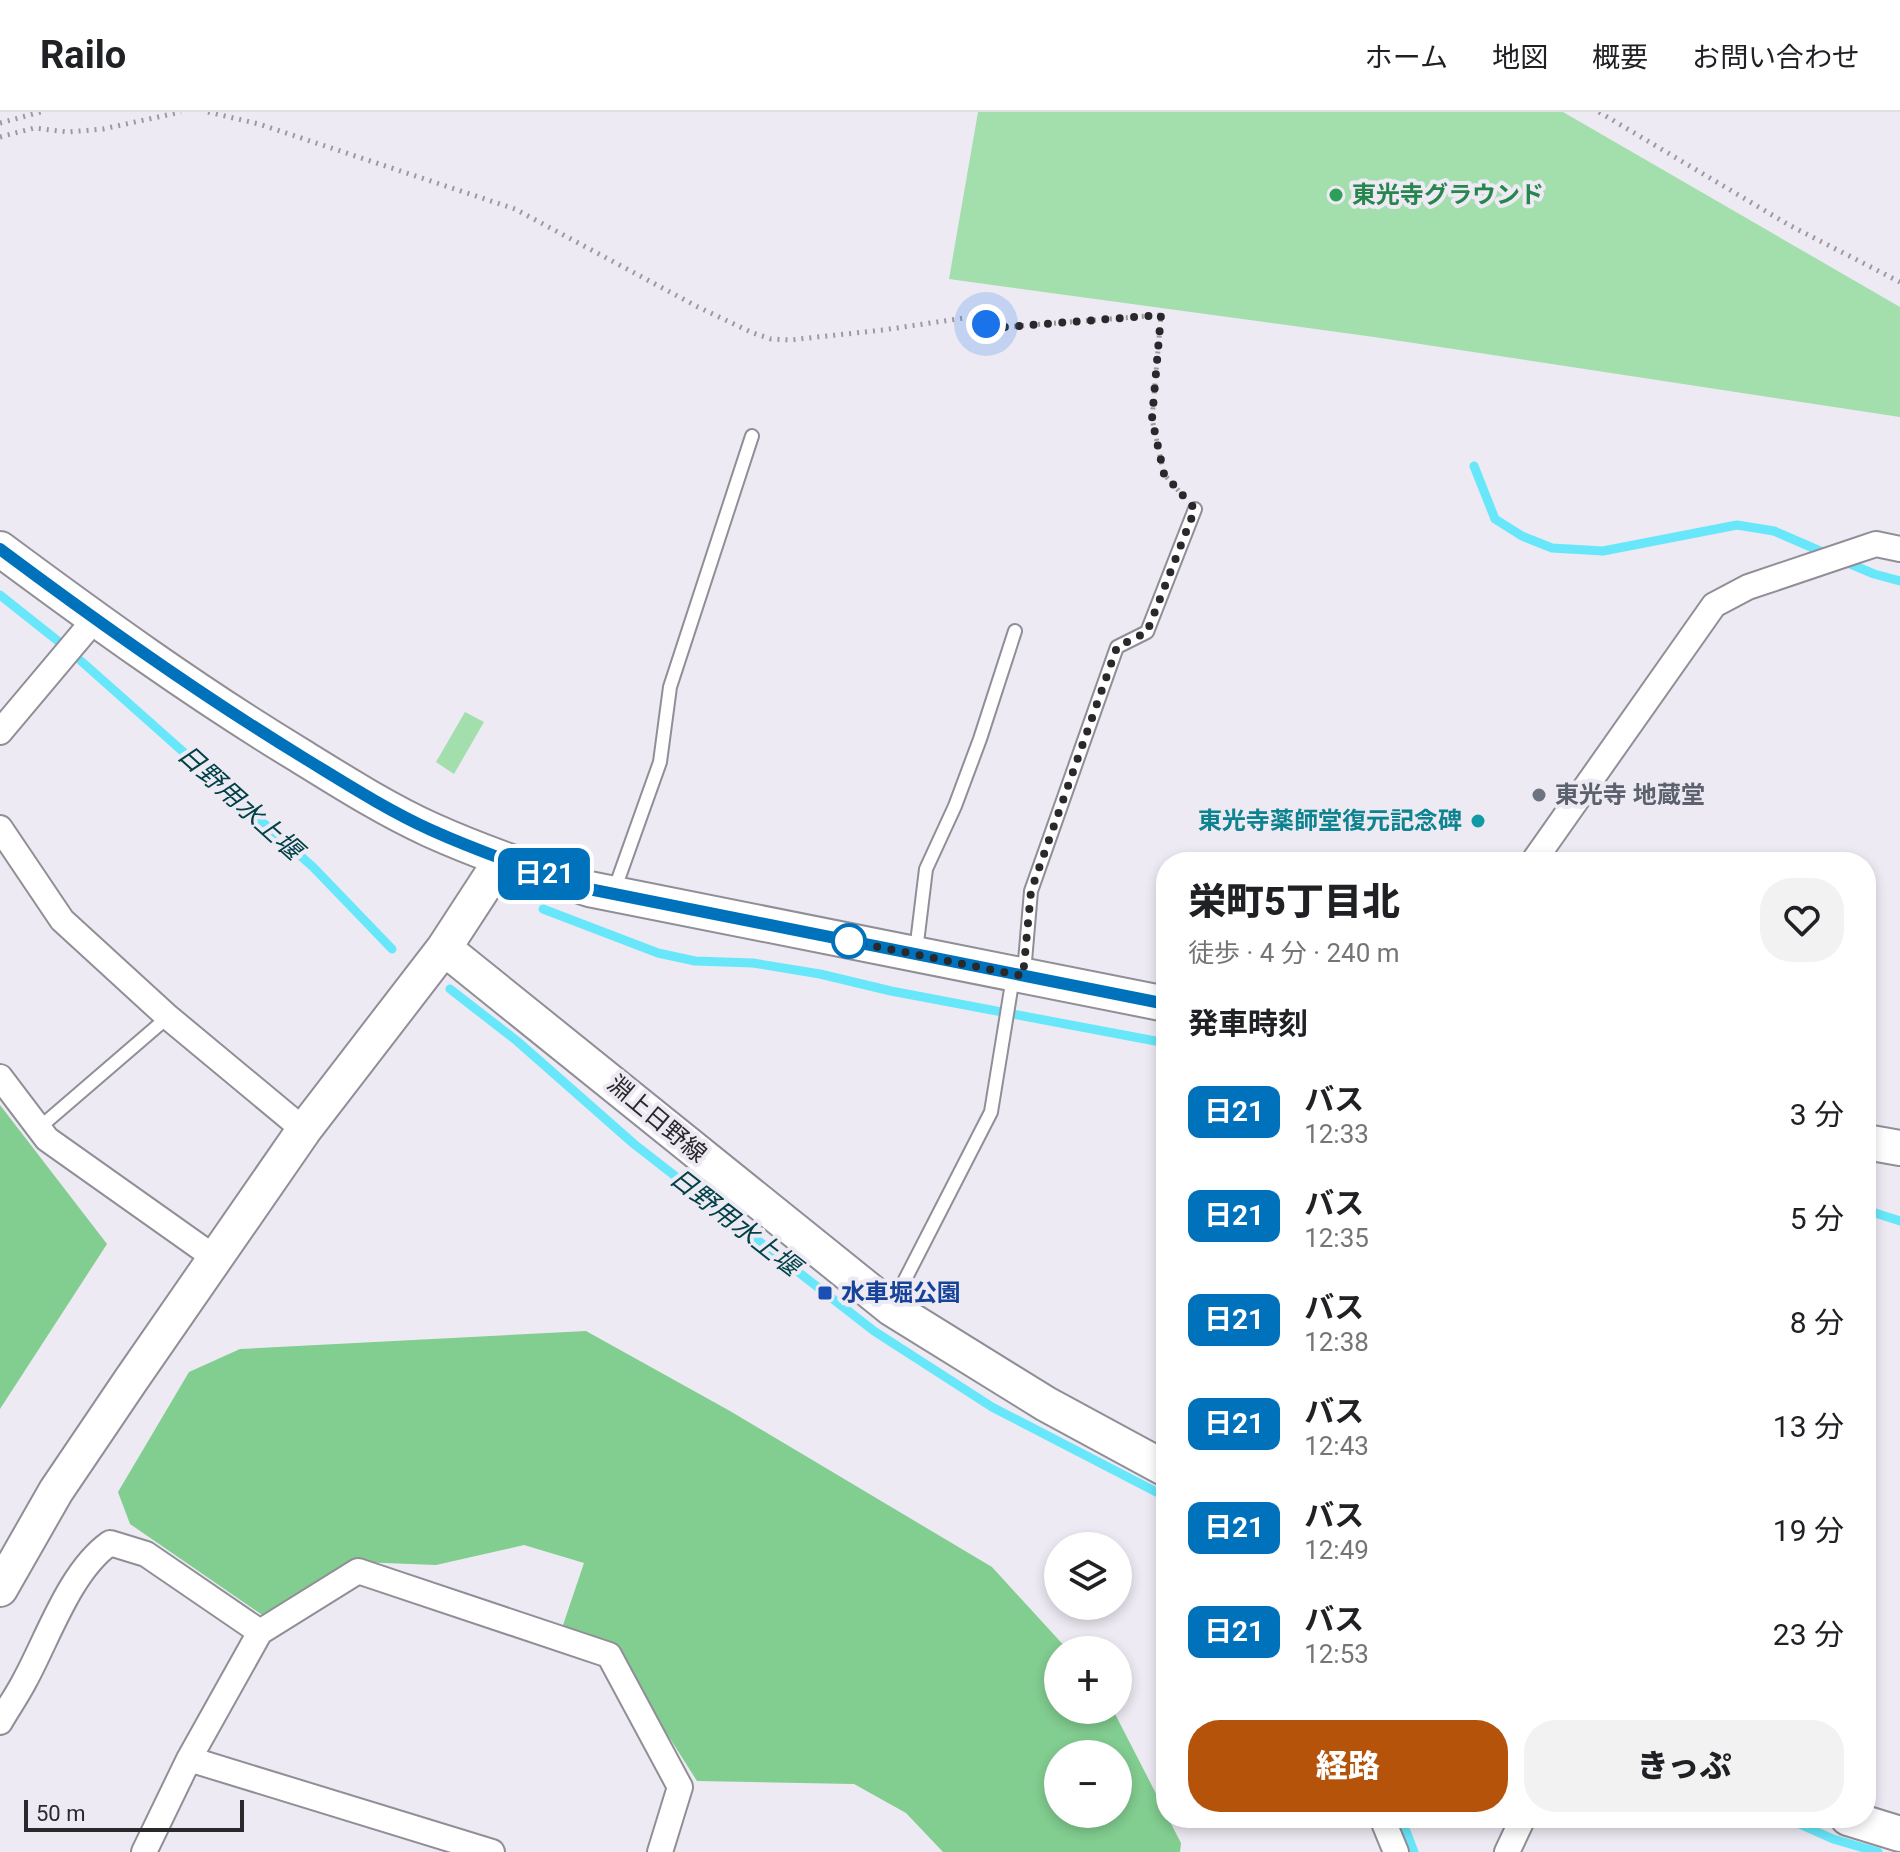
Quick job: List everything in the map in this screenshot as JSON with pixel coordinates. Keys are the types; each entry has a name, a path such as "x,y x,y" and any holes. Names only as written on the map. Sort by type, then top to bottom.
{"main road":[{"path":"0,549 229,712 428,829 502,859 589,889 1156,1002"},
{"path":"0,1589 56,1491 215,1258 304,1130 444,948 502,859"},
{"name":"淵上日野線","path":"444,948 891,1308 1046,1404 1156,1464"},
{"path":"1876,1144 1900,1148"},
{"path":"1876,1827 1900,1834"}],"street":[{"path":"1540,852 1714,605 1748,587 1876,544 1900,549"},
{"path":"0,732 95,619"},
{"path":"1,834 62,920 168,1017 304,1130"},
{"path":"0,1077 47,1139 215,1258"},
{"path":"0,1722 26,1679 65,1598 101,1549 110,1543 146,1554 260,1632"},
{"path":"144,1852 189,1759 260,1632 358,1571 609,1655 680,1787 660,1852"},
{"path":"189,1759 492,1852"},
{"path":"1386,1828 1396,1852"},
{"path":"1507,1852 1518,1828"}],"lane":[{"path":"613,894 660,762 670,687 752,436"},
{"path":"891,1308 991,1112 1031,891 1117,647 1147,632 1195,509"},
{"path":"916,955 926,869 975,753 1015,631"},
{"path":"39,1128 168,1017"}],"path":[{"path":"0,123 41,112"},
{"path":"0,137 34,128 68,132 103,129 181,112"},
{"path":"208,112 259,124 515,209 698,307 771,339 790,340 883,330 971,317 986,324 1005,327 1161,315 1152,419 1164,474 1195,509"},
{"path":"1599,112 1789,225 1900,282"}],"green space":[{"name":"東光寺グラウンド","path":"978,112 1563,112 1900,307 1900,417 1374,337 949,279"},
{"path":"465,712 484,722 454,774 436,762"},
{"path":"0,1105 107,1244 0,1409"},
{"path":"586,1331 730,1411 992,1567 1055,1636 1044,1636 1044,1724 1120,1724 1128,1740 1044,1740 1044,1828 1132,1828 1132,1747 1156,1794 1156,1828 1173,1828 1181,1843 1180,1852 943,1852 906,1813 854,1784 697,1781 613,1649 561,1631 584,1563 524,1545 436,1565 360,1562 268,1619 130,1524 118,1492 189,1372 240,1349"}],"waterway":[{"path":"1474,466 1495,519 1522,536 1552,548 1603,551 1737,525 1774,531 1827,554"},
{"path":"1841,560 1900,581"},
{"name":"日野用水上堰","path":"0,595 63,645"},
{"name":"日野用水上堰","path":"81,661 313,867 392,949"},
{"path":"543,909 658,953 695,961 753,963 820,974 891,991 1156,1041"},
{"name":"日野用水上堰","path":"450,989 517,1041 634,1144 874,1331 992,1407 1156,1492"},
{"path":"1876,1213 1900,1221"},
{"path":"1405,1828 1414,1852"},
{"name":"日野用水上堰","path":"1808,1828 1878,1852"}],"bus line":[{"name":"日21","path":"0,549 229,712 428,829 502,859 589,889 1156,1002"}],"place":[{"name":"東光寺グラウンド","path":"1336,195"},
{"name":"東光寺 地蔵堂","path":"1539,795"},
{"name":"東光寺薬師堂復元記念碑","path":"1478,821"},
{"name":"水車堀公園","path":"825,1293"}],"route":[{"path":"849,941 1023,976 1031,891 1117,647 1147,632 1195,509 1164,474 1152,419 1161,315 1005,327 986,324"}]}
